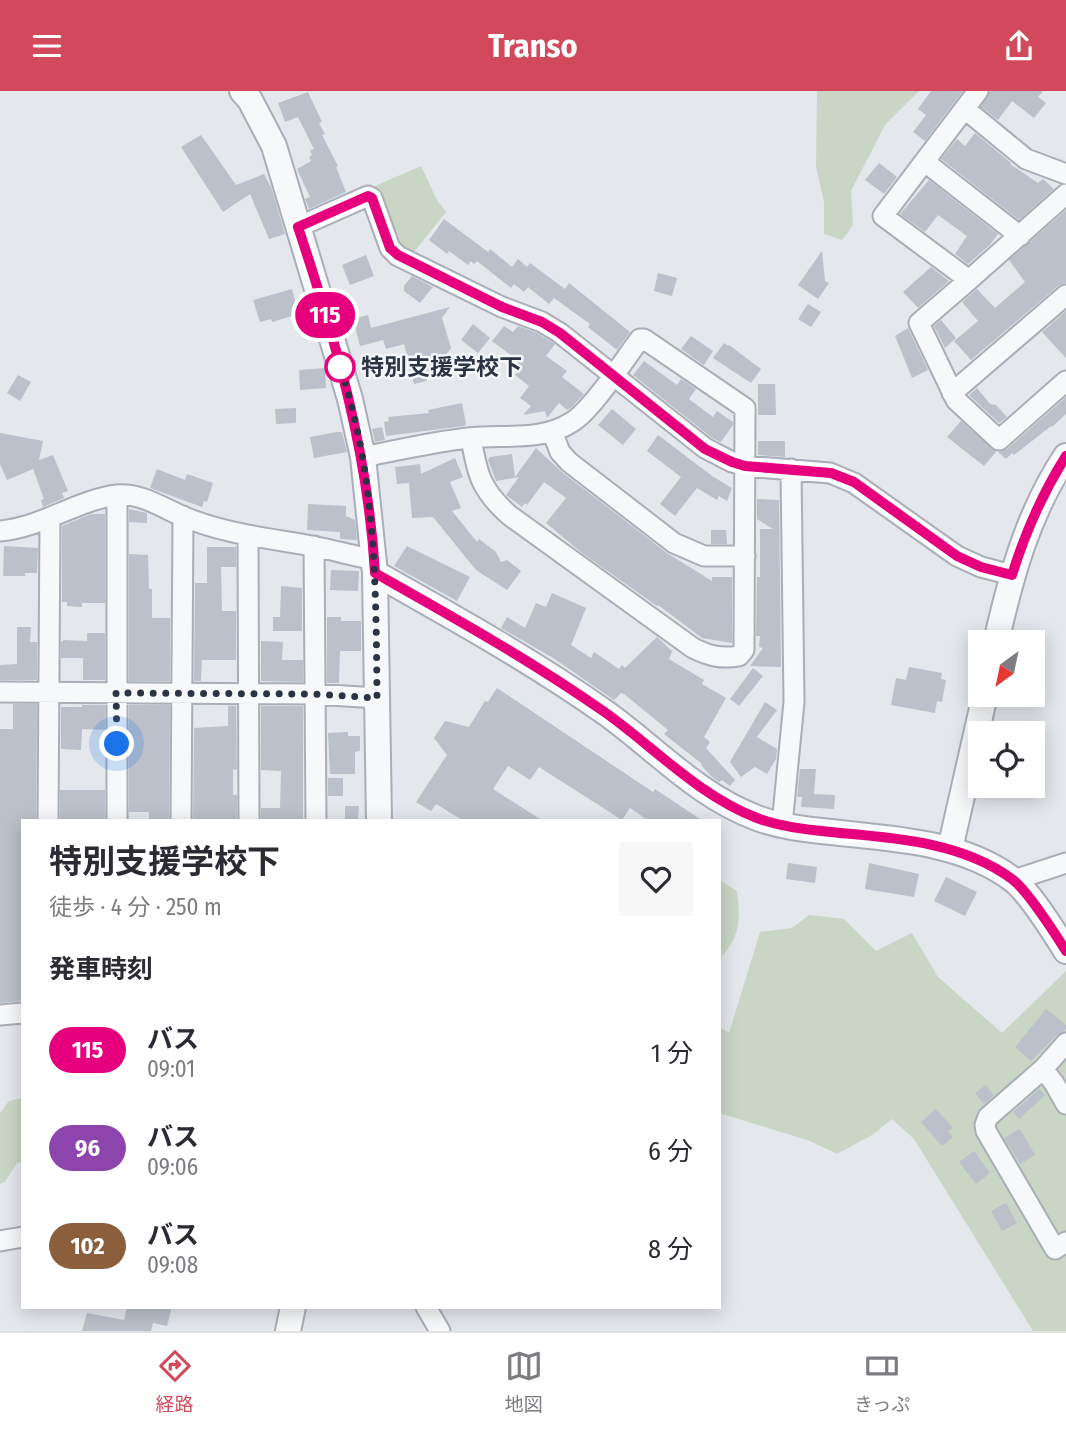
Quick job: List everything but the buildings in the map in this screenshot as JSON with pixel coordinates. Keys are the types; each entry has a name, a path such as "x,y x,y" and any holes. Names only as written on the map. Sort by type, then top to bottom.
{"street":[{"path":"242,91 274,146 350,399 363,457 375,567 379,819"},
{"path":"969,280 883,216 978,91"},
{"path":"965,109 1026,159 1066,174"},
{"path":"925,162 1020,236"},
{"path":"1066,194 919,323 952,393 999,440 1066,381"},
{"path":"298,227 368,196 372,198 390,248 398,255 502,307 542,322 560,333 705,449 745,466 831,473 854,482 957,556 981,567 1012,575"},
{"path":"952,393 1066,295"},
{"path":"363,457 471,438 542,435 552,431 574,421 640,339 644,339 743,405 744,650 739,656 724,658 693,648 509,515 492,500 479,478 471,438"},
{"path":"552,431 560,453 569,462 674,543 704,556 745,556"},
{"path":"999,630 1012,575 1037,508 1066,456"},
{"path":"782,825 794,702 792,469"},
{"path":"117,495 117,819"},
{"path":"0,531 18,529 50,519 100,499 132,495 213,527 248,536 314,546 375,567 606,713 705,791 758,818 782,825 950,849 982,862 1014,880 1047,921 1066,951"},
{"path":"181,819 183,516"},
{"path":"48,819 50,519"},
{"path":"248,536 249,819"},
{"path":"314,546 316,819"},
{"path":"0,692 314,694 377,698"},
{"path":"950,849 982,707"},
{"path":"1014,880 1066,863"},
{"path":"0,1015 21,1013"},
{"path":"1066,1042 1042,1069 988,1117 985,1125 1055,1249 1066,1242"},
{"path":"1042,1069 1066,1104"},
{"path":"0,1241 21,1237"},
{"path":"288,1331 293,1309"},
{"path":"427,1309 440,1331"}],"green space":[{"path":"817,91 919,91 885,125 851,191 853,225 842,240 824,234 824,202 816,167"},
{"path":"421,166 437,200 446,212 414,252 399,245 375,186"},
{"path":"721,881 737,891 739,911 735,936 721,957"},
{"path":"809,915 844,919 876,951 912,933 938,977 1002,1033 1066,971 1066,1331 1033,1331 914,1139 892,1119 872,1135 837,1154 810,1141 721,1114 721,1028 729,1033 760,932 792,928"},
{"path":"21,1098 21,1162 17,1163 5,1182 0,1184 0,1113 9,1101"}],"bus line":[{"name":"115","path":"1066,456 1050,481 1028,527 1012,575 981,567 957,556 854,482 831,473 745,466 705,449 560,333 542,322 502,307 398,255 390,248 372,198 368,196 298,227 350,399 363,457 375,573 545,673 606,713 698,787 735,808 782,825 950,849 982,862 1014,880 1047,921 1066,951"}],"place":[{"name":"特別支援学校下","path":"340,367"}],"route":[{"path":"117,744 116,693 314,694 377,698 375,573 370,519 363,457 340,367"}]}
